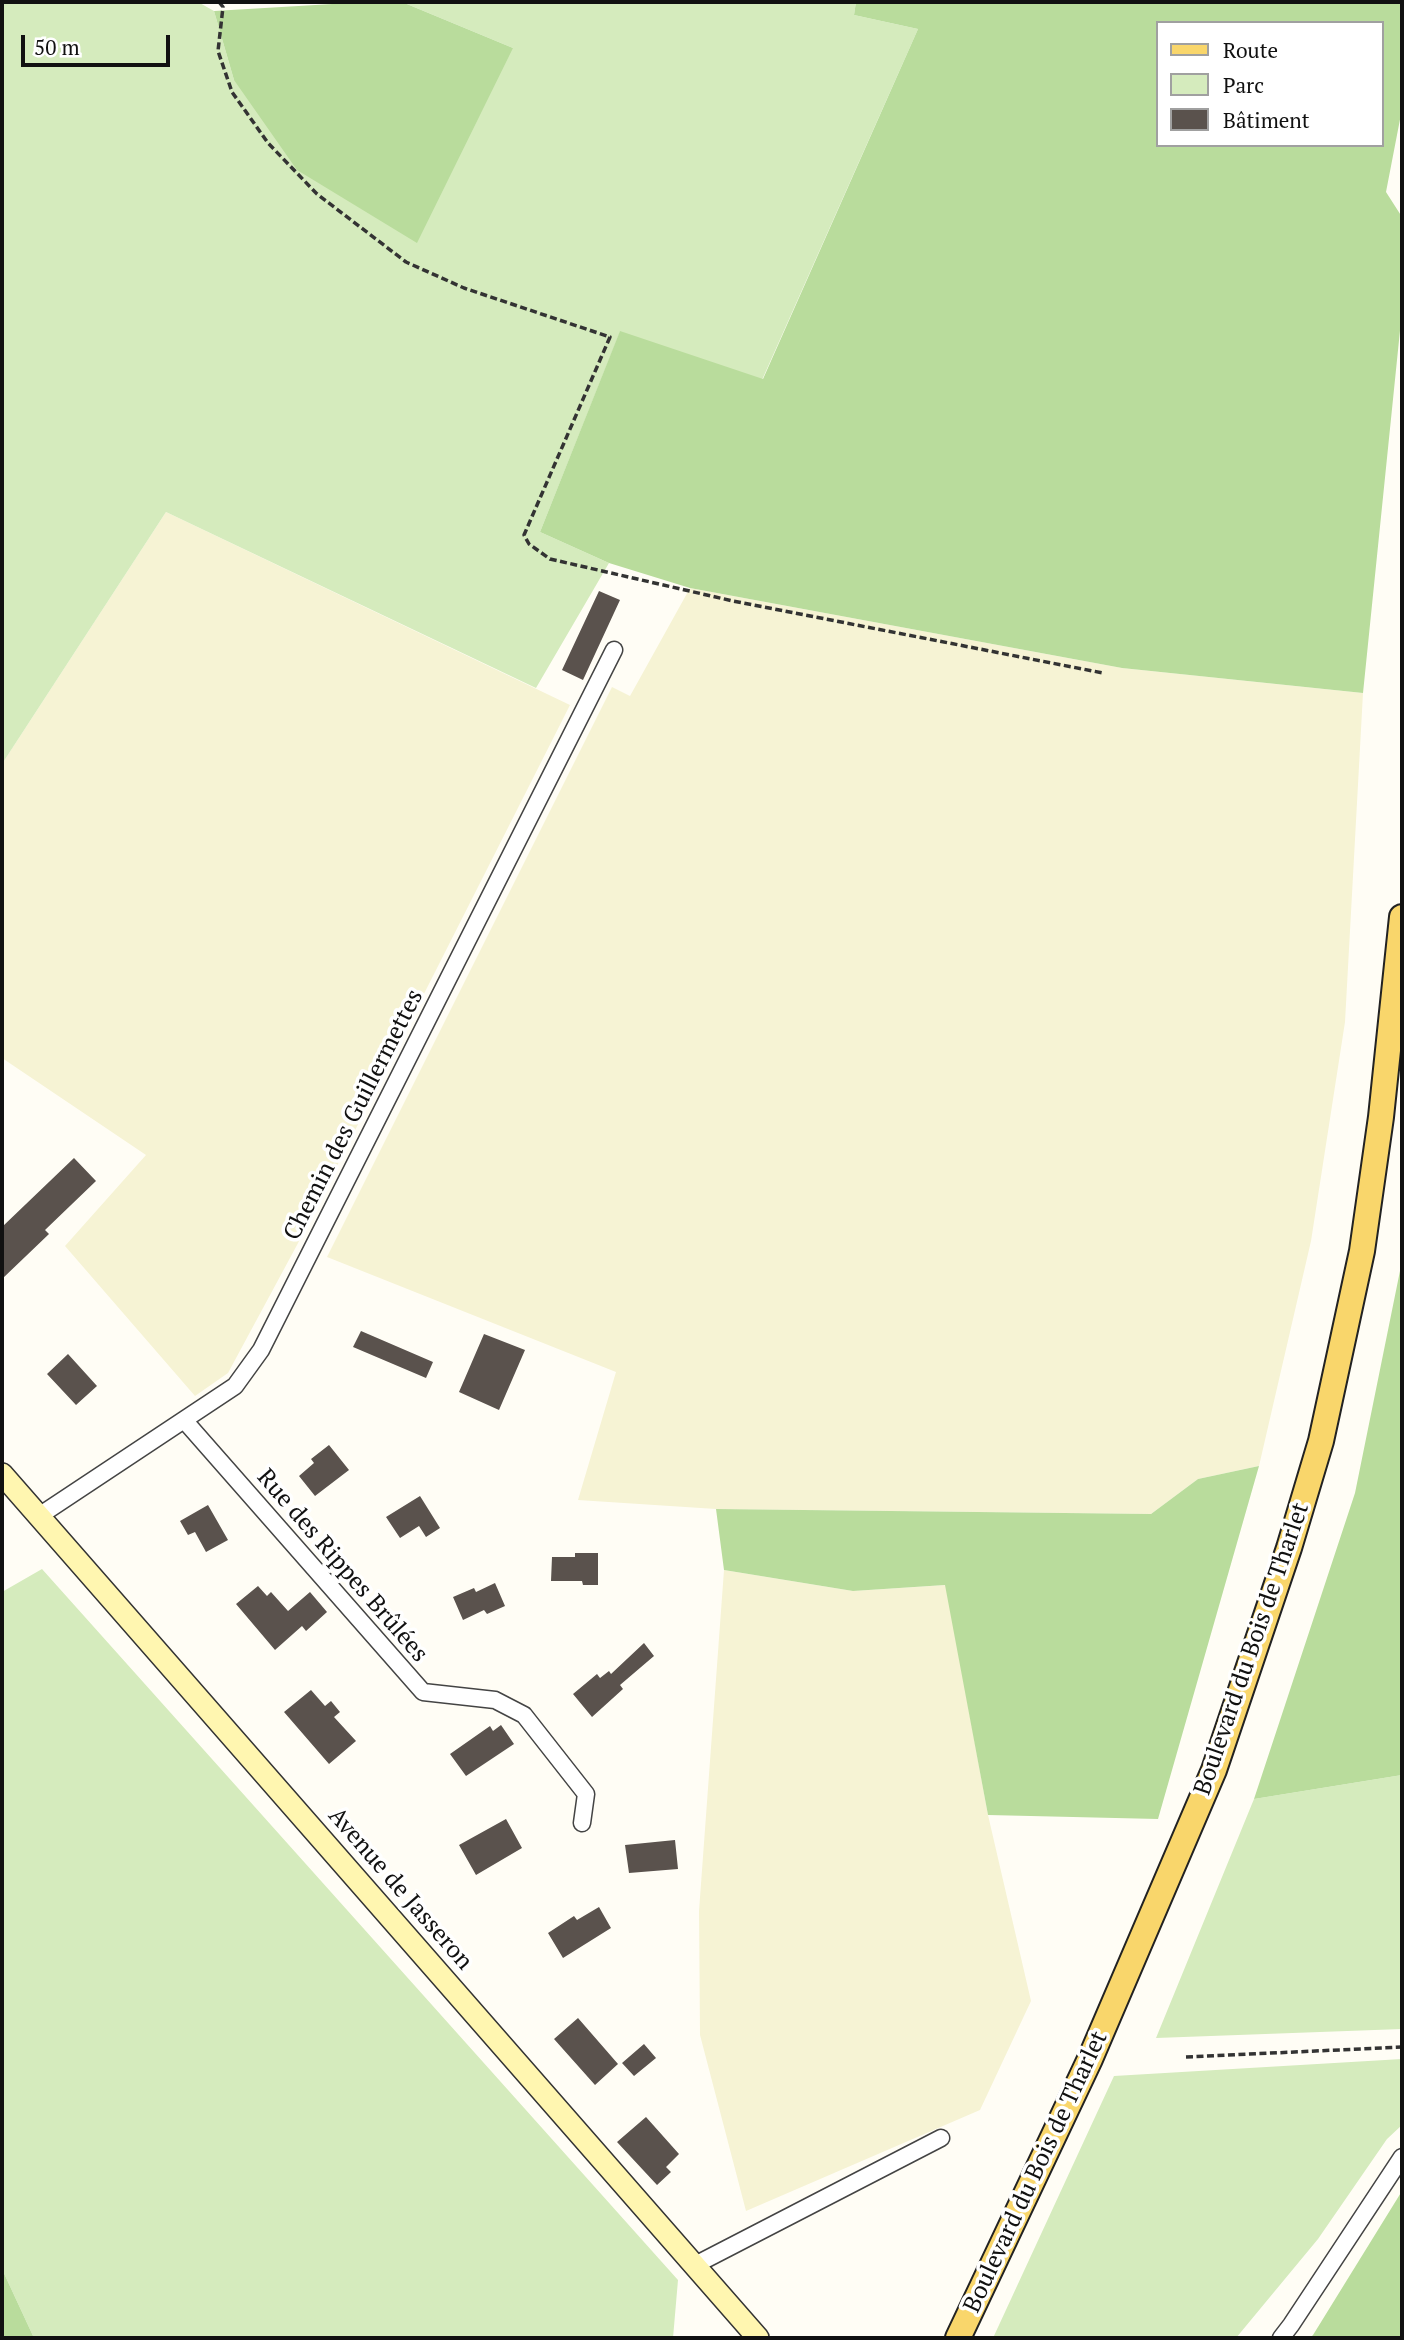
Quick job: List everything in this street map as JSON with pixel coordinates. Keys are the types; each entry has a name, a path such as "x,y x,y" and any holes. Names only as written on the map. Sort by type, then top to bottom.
{"main road":[{"name":"Boulevard du Bois de Tharlet","path":"958,2338 1090,2059 1214,1770 1289,1548 1321,1441 1362,1251 1381,1117 1402,917"},
{"name":"Avenue de Jasseron","path":"2,1474 758,2338"}],"street":[{"name":"Chemin des Guillermettes","path":"38,1516 235,1386 261,1350 614,650"},
{"name":"Rue des Rippes Brûlées","path":"184,1420 423,1692 495,1700 524,1715 586,1794 582,1823"},
{"path":"695,2265 941,2138"},
{"path":"1281,2338 1402,2157"}],"path":[{"path":"219,2 223,7 218,51 232,92 268,143 317,194 406,262 464,288 610,337 524,535 529,544 551,559 733,601 1103,673"},
{"path":"1186,2057 1402,2047"}],"shaded area":[{"path":"166,512 570,705 297,1245 228,1373 195,1396 65,1246 146,1155 2,1058 2,764"},
{"path":"690,588 1122,668 1363,693 1345,1022 1311,1241 1259,1466 1198,1479 1151,1514 716,1509 578,1500 616,1372 327,1257 612,687 630,696"},
{"path":"724,1570 853,1591 946,1585 988,1815 1031,2001 980,2110 746,2211 700,2035 699,1911"}],"green space":[{"path":"2,2 198,2 214,11 234,80 513,48 402,2 856,2 854,15 918,29 762,380 620,332 540,532 609,563 536,688 166,512 2,764"},
{"path":"402,2 513,48 417,243 297,170 234,80 214,11"},
{"path":"856,2 1402,2 1402,109 1386,192 1402,217 1402,311 1363,693 1122,668 690,588 609,563 540,532 620,331 763,379 918,29 854,15"},
{"path":"1402,1261 1402,1775 1254,1799 1355,1493"},
{"path":"1259,1466 1158,1819 988,1815 945,1585 853,1591 724,1570 716,1509 1151,1514 1198,1479"},
{"path":"42,1569 678,2280 673,2338 34,2338 2,2269 2,1592"},
{"path":"1402,1775 1402,2029 1156,2038 1254,1799"},
{"path":"1402,2059 1402,2125 1387,2139 1318,2239 1236,2338 993,2338 1114,2076"},
{"path":"1402,2191 1402,2338 1310,2338 1313,2335"},
{"path":"2,2269 34,2338 2,2338"}],"building":[{"path":"599,591 620,600 583,680 562,670"},
{"path":"74,1158 96,1181 45,1230 49,1234 2,1279 2,1227"},
{"path":"361,1331 433,1362 426,1378 353,1347"},
{"path":"484,1334 525,1350 499,1410 459,1392"},
{"path":"68,1354 97,1386 76,1405 47,1374"},
{"path":"329,1445 349,1470 315,1496 299,1476 314,1463 311,1459"},
{"path":"420,1496 440,1528 426,1537 419,1526 400,1538 386,1517"},
{"path":"208,1505 228,1540 206,1552 195,1532 188,1535 180,1521"},
{"path":"575,1553 598,1553 598,1585 583,1585 582,1581 551,1581 552,1557 575,1557"},
{"path":"495,1583 505,1606 487,1614 484,1610 463,1620 453,1597 474,1588 476,1592"},
{"path":"258,1586 267,1596 271,1592 288,1611 310,1592 327,1612 306,1631 302,1626 275,1650 236,1604"},
{"path":"644,1643 654,1656 620,1685 623,1689 592,1717 573,1694 597,1674 600,1678 609,1671 611,1674"},
{"path":"311,1690 325,1706 331,1701 340,1712 334,1717 356,1741 329,1764 284,1712"},
{"path":"501,1725 514,1744 466,1776 450,1754 490,1726 493,1731"},
{"path":"506,1819 522,1848 476,1875 459,1845"},
{"path":"675,1840 678,1869 629,1873 625,1845"},
{"path":"599,1907 611,1928 563,1958 548,1933 574,1916 577,1920"},
{"path":"578,2018 618,2064 595,2085 554,2039"},
{"path":"644,2044 656,2058 634,2076 622,2063"},
{"path":"646,2117 679,2154 666,2167 671,2172 657,2185 617,2142"}]}
